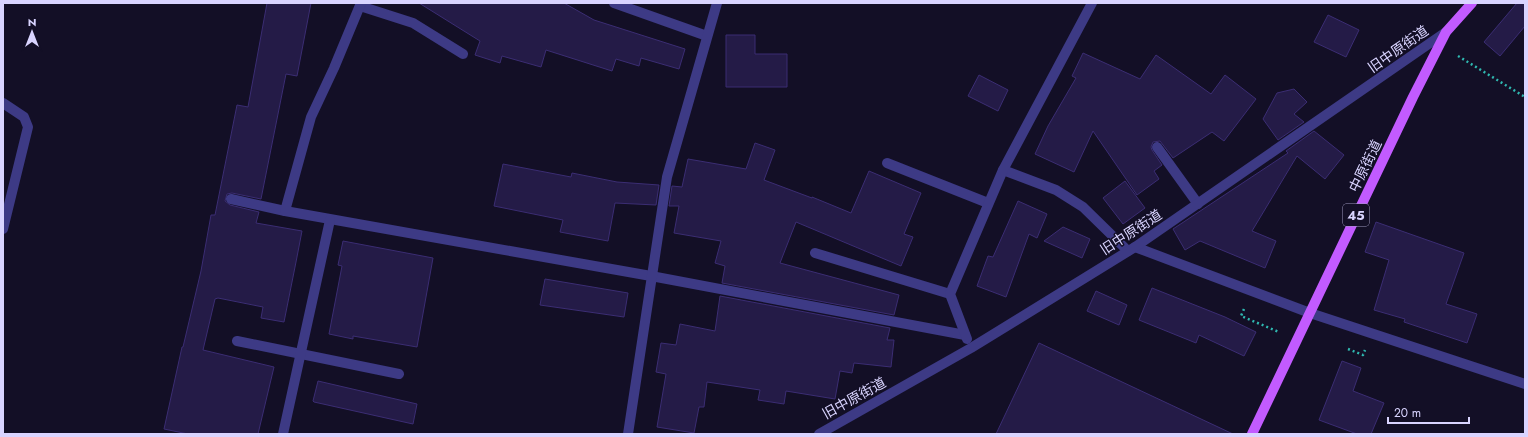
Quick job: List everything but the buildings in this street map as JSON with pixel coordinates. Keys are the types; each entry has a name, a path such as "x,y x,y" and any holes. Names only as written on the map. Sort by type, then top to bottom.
{"main road":[{"name":"中原街道","path":"1252,434 1413,97 1446,32 1472,3"}],"street":[{"path":"614,3 707,36"},
{"path":"628,434 650,276 667,176 716,3"},
{"path":"970,348 950,294 1003,170 1092,3"},
{"path":"285,211 311,117 334,68 360,4 413,23 463,54"},
{"name":"旧中原街道","path":"819,434 970,348 1132,249 1446,32"},
{"path":"3,103 24,118 28,127 3,229"},
{"path":"1157,147 1198,204"},
{"path":"887,163 988,203"},
{"path":"1003,170 1056,190 1083,207 1132,249 1310,313 1525,384"},
{"path":"231,199 330,220 650,276 965,334"},
{"path":"283,434 330,220"},
{"path":"816,253 950,294"},
{"path":"237,341 399,374"}],"path":[{"path":"1458,56 1525,97"},
{"path":"1245,306 1241,316 1279,332"}]}
